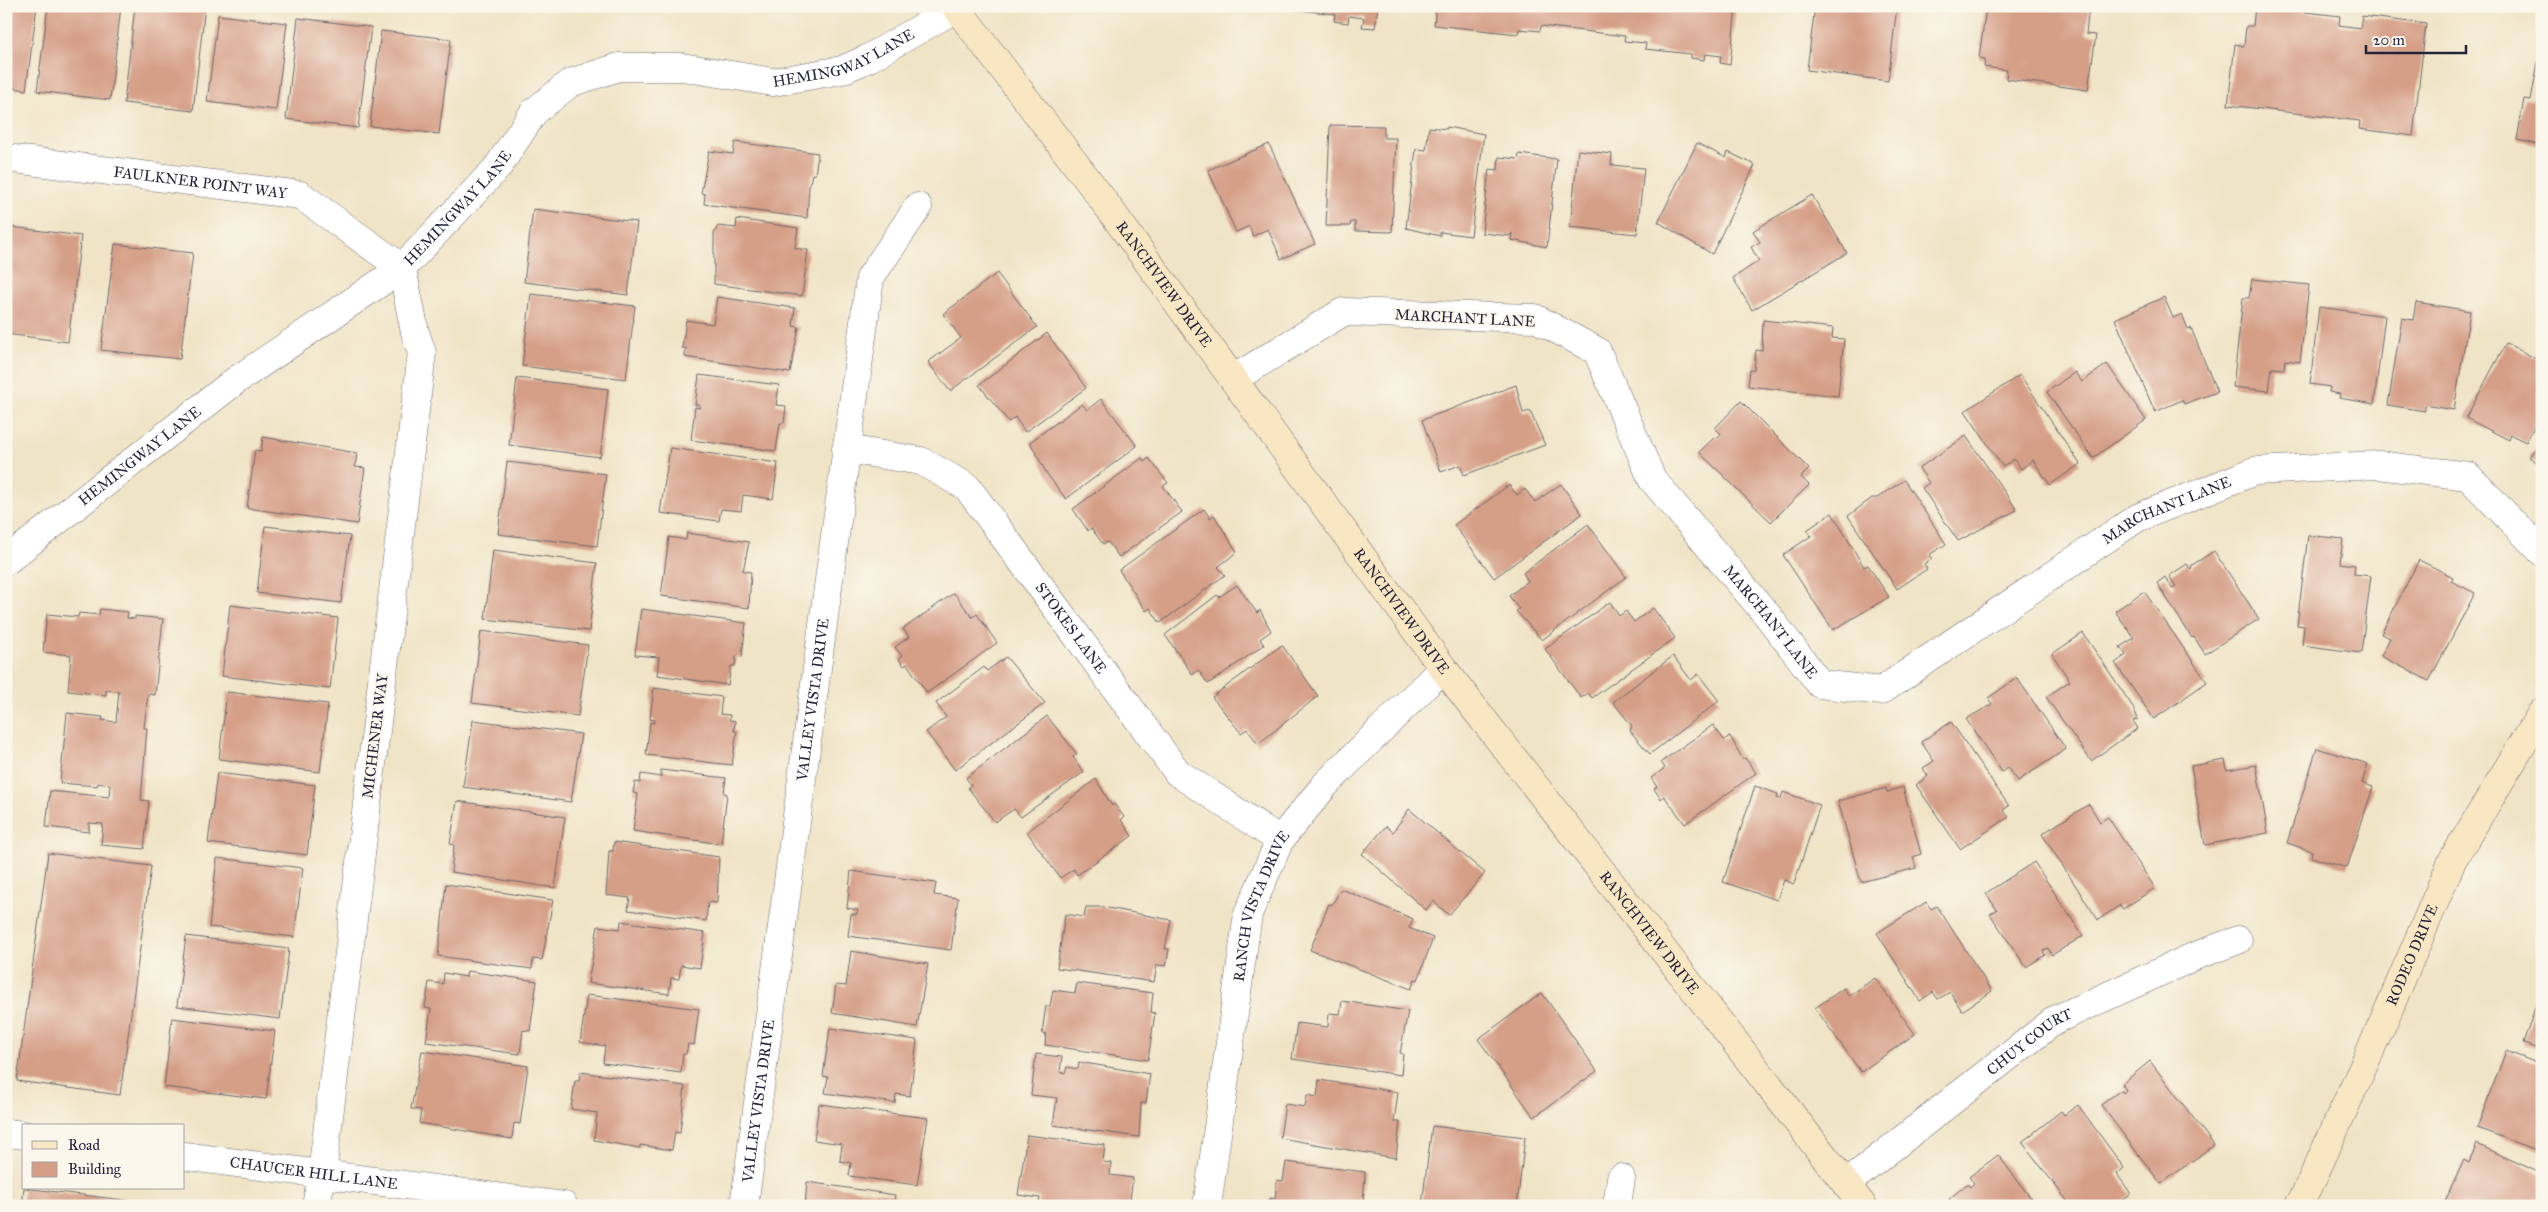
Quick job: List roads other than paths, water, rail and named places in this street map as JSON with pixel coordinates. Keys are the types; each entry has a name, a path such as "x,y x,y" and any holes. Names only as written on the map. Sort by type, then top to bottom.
{"street":[{"name":"HEMINGWAY LANE","path":"6,561 235,381 402,268 497,168 534,112 570,83 619,67 682,67 773,82 842,70 869,58 956,7"},
{"name":"RANCHVIEW DRIVE","path":"956,7 1100,196 1443,668 1863,1206"},
{"name":"FAULKNER POINT WAY","path":"6,158 300,194 402,268"},
{"name":"VALLEY VISTA DRIVE","path":"744,1206 870,278 918,207"},
{"name":"MICHENER WAY","path":"316,1206 322,1174 422,353 415,332 402,268"},
{"name":"MARCHANT LANE","path":"1233,379 1343,312 1535,318 1543,322 1597,351 1652,479 1768,616 1820,684 1881,691 2137,518 2255,471 2378,465 2468,476 2542,552"},
{"name":"STOKES LANE","path":"846,449 921,461 967,487 1178,773 1280,840"},
{"name":"RANCH VISTA DRIVE","path":"1207,1206 1248,914 1280,840 1325,786 1443,668"},
{"name":"RODEO DRIVE","path":"2298,1206 2304,1198 2382,1025 2453,859 2542,712"},
{"name":"CHUY COURT","path":"1846,1183 2055,1020 2195,956 2238,940"},
{"path":"6,1133 22,1135"},
{"name":"CHAUCER HILL LANE","path":"185,1156 564,1206"},
{"path":"1617,1206 1621,1178"}]}
